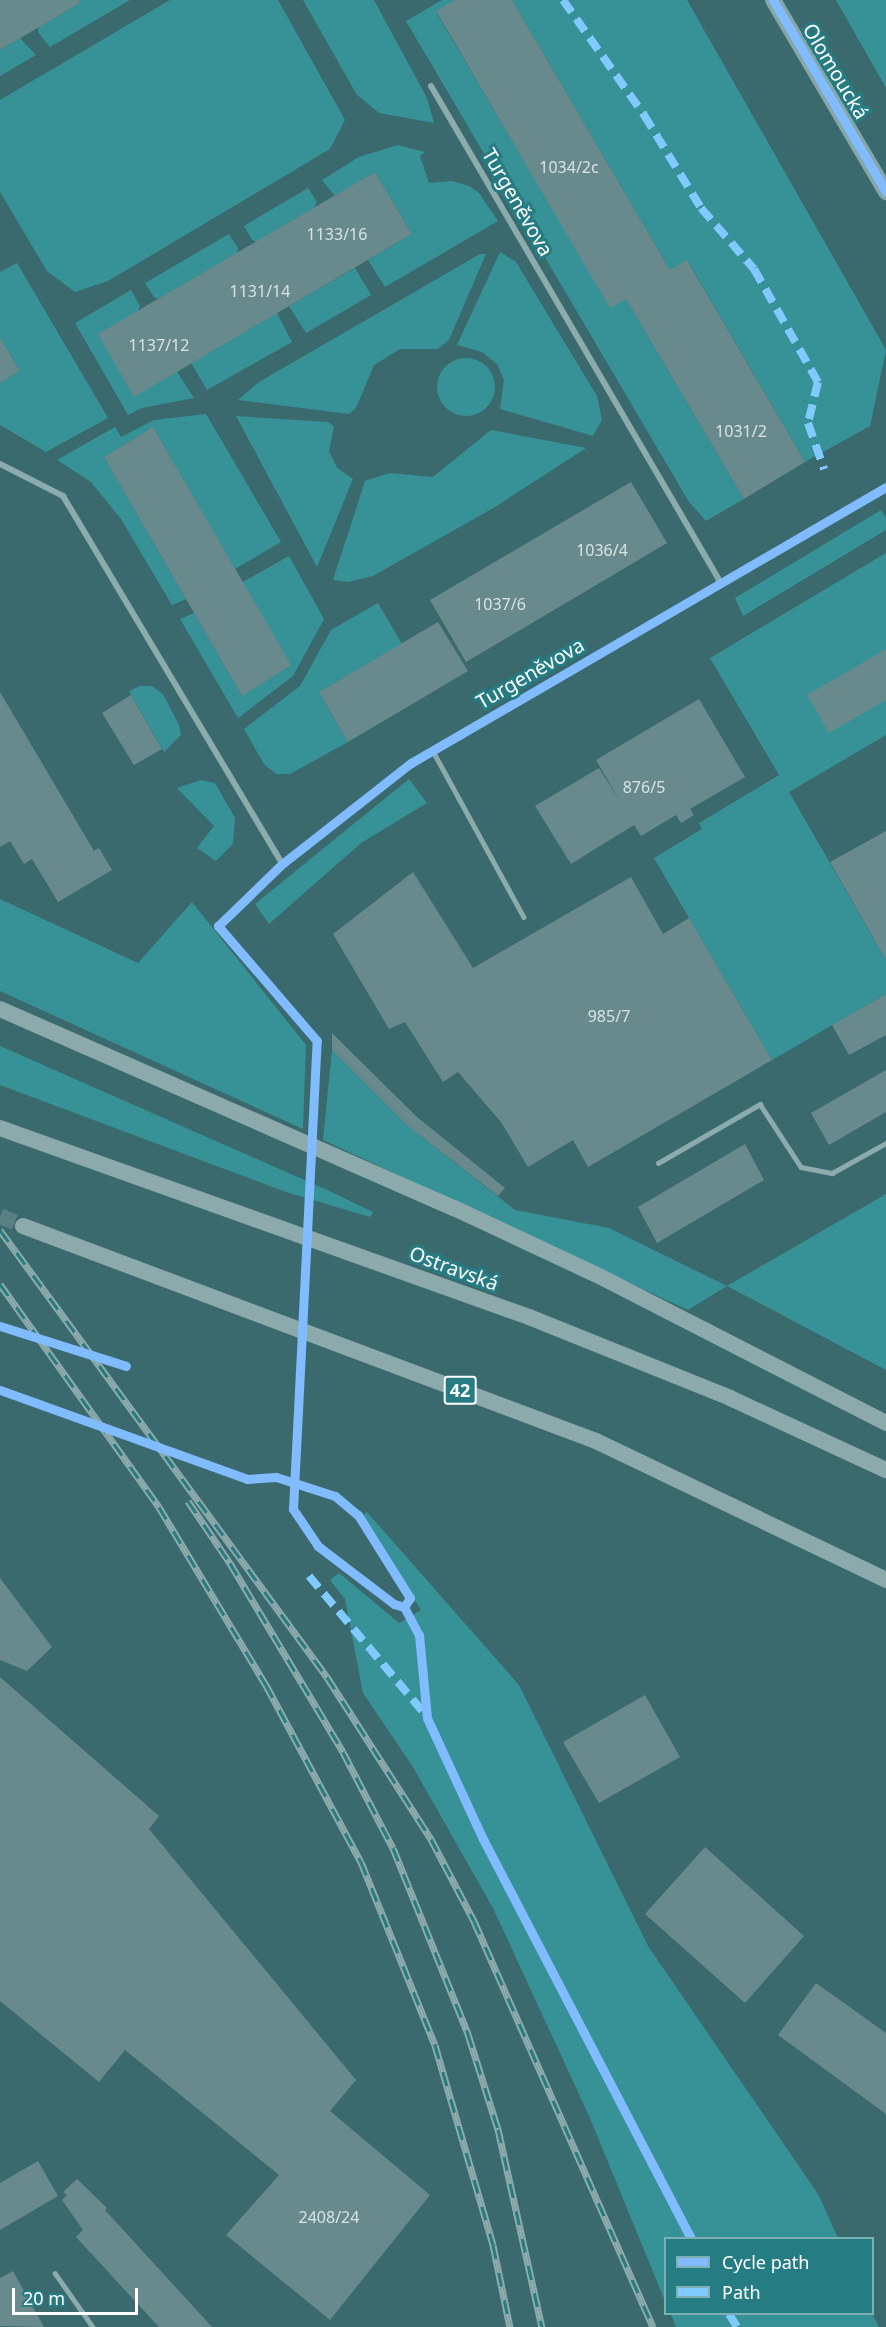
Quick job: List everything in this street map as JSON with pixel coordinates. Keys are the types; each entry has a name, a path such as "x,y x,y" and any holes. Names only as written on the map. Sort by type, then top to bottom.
{"highway":[{"path":"0,1009 454,1208 595,1274 886,1423"},
{"name":"Ostravská","path":"0,1128 528,1317 730,1398 886,1470"},
{"name":"42","path":"23,1226 596,1441 886,1580"}],"main road":[{"name":"Olomoucká","path":"773,0 886,192"}],"street":[{"name":"Turgeněvova","path":"431,86 721,583"},
{"path":"0,464 63,496 282,864"},
{"name":"Turgeněvova","path":"218,926 282,864 411,763 886,487"}],"lane":[{"path":"433,751 524,917"},
{"path":"658,1163 760,1104 801,1167 832,1173 886,1143"},
{"path":"55,2273 93,2327"}],"shaded area":[{"path":"79,0 130,0 50,47 38,32 39,27 80,3"},
{"path":"170,0 278,0 345,120 330,149 108,281 75,292 47,271 0,192 0,100"},
{"path":"303,0 374,0 427,98 434,123 379,113 357,95"},
{"path":"442,0 454,0 436,12 552,208 626,299 744,499 706,521 689,502 406,21"},
{"path":"512,0 687,0 886,350 870,426 805,462 688,261 670,270"},
{"path":"836,0 886,0 886,88"},
{"path":"20,38 36,55 0,76 0,50"},
{"path":"398,145 425,152 420,156 429,183 452,181 469,186 479,193 498,221 385,287 368,260 412,234 375,172 335,196 322,180 359,157"},
{"path":"308,188 317,202 315,207 257,242 252,240 244,226"},
{"path":"229,234 238,248 237,253 158,299 154,297 145,283"},
{"path":"500,252 516,262 597,396 602,420 593,436 500,409 504,380 497,364 482,352 457,345"},
{"path":"480,254 486,254 449,340 438,349 400,349 374,365 356,408 349,414 238,400 259,382"},
{"path":"17,263 108,418 46,452 0,425 0,383 20,371 0,337 0,272"},
{"path":"355,268 371,295 306,333 289,306"},
{"path":"131,290 140,306 138,311 194,398 142,408 128,415 75,323"},
{"path":"277,313 292,342 207,390 191,363"},
{"path":"466,358 477,360 490,371 495,387 493,398 482,411 466,416 455,414 442,403 437,387 439,376 450,363"},
{"path":"206,414 281,542 235,569 153,427 104,457 186,599 172,605 121,519 91,482 57,460 115,427 121,437 154,420"},
{"path":"236,416 328,422 334,427 329,451 337,468 353,479 317,567"},
{"path":"491,430 586,448 495,507 373,576 348,582 333,580 365,481 390,473 433,477"},
{"path":"881,510 886,518 886,530 743,616 735,598"},
{"path":"886,553 886,735 789,792 886,960 886,994 772,1060 654,858 702,829 699,823 779,775 710,658"},
{"path":"289,556 324,619 293,676 238,718 180,619 194,613 242,696 243,582"},
{"path":"378,603 402,644 319,692 348,742 290,774 276,774 264,764 244,729 300,686 331,630"},
{"path":"140,686 152,686 163,694 179,725 181,735 164,752 129,691"},
{"path":"409,779 427,803 361,843 269,924 255,904"},
{"path":"201,780 215,783 235,818 233,844 216,861 197,848 214,826 177,788"},
{"path":"0,899 138,963 192,902 306,1045 303,1129 0,991"},
{"path":"0,1046 373,1212 370,1217 286,1192 0,1085"},
{"path":"332,1050 409,1127 515,1210 609,1228 727,1286 688,1310 323,1140"},
{"path":"886,1194 886,1370 727,1286"},
{"path":"367,1512 519,1685 648,1946 818,2194 838,2237 664,2237 664,2299 590,2118 493,1908 413,1767 363,1693 345,1599 330,1580 339,1573 399,1623 421,1610 362,1516"},
{"path":"671,2315 873,2315 879,2327 676,2327"}],"building":[{"path":"0,0 79,0 80,3 0,50"},
{"path":"454,0 512,0 670,270 687,260 805,462 744,499 626,299 610,308 436,11"},
{"path":"375,172 412,234 134,397 98,334"},
{"path":"0,337 20,371 0,383"},
{"path":"153,427 291,665 242,696 104,457"},
{"path":"631,482 667,543 466,662 430,600"},
{"path":"438,622 468,671 348,742 319,692"},
{"path":"886,649 886,700 829,733 807,695"},
{"path":"0,692 94,851 99,848 112,870 58,902 32,859 24,864 10,841 0,847"},
{"path":"131,695 162,749 134,765 102,713"},
{"path":"699,699 745,777 690,809 694,815 681,823 676,815 641,836 634,825 571,864 535,806 599,768 620,801 596,760"},
{"path":"886,831 886,960 830,862"},
{"path":"413,872 473,968 631,877 663,934 689,918 772,1060 588,1167 573,1140 528,1167 501,1122 458,1072 443,1082 405,1022 389,1029 333,934"},
{"path":"886,994 886,1035 849,1055 832,1025"},
{"path":"332,1033 417,1117 505,1188 498,1196 409,1127 332,1050"},
{"path":"886,1070 886,1112 829,1145 811,1113"},
{"path":"745,1144 764,1180 657,1243 638,1207"},
{"path":"0,1578 52,1647 27,1671 0,1660"},
{"path":"0,1677 159,1816 149,1829 356,2080 330,2111 430,2195 330,2320 226,2235 279,2175 125,2050 99,2082 0,2001"},
{"path":"645,1695 680,1757 599,1803 563,1742"},
{"path":"705,1847 804,1936 745,2003 645,1914"},
{"path":"816,1983 886,2033 886,2114 778,2035"},
{"path":"38,2161 58,2196 0,2230 0,2183"},
{"path":"77,2179 107,2208 105,2210 212,2327 159,2327 76,2237 83,2230 62,2200 67,2195 63,2192"},
{"path":"13,2271 44,2327 0,2326 0,2278"}],"tunnel":[{"path":"0,1216 23,1226"}],"railway":[{"path":"0,1230 327,1677 431,1839 474,1921 653,2327"},
{"path":"0,1284 159,1507 266,1685 361,1862 435,2045 493,2245 510,2327"},
{"path":"188,1501 230,1563 343,1752 393,1848 468,2034 498,2129 542,2327"}],"marked path":[{"path":"563,0 644,115 701,208 754,269 818,382 808,423 824,469"},
{"path":"309,1576 425,1714"},
{"path":"730,2315 737,2327"}],"cycle path":[{"path":"773,0 886,192"},
{"path":"0,1390 247,1479 276,1477 335,1496 358,1515 410,1598 404,1607 394,1604 318,1546 293,1509 317,1041 218,926 282,864 411,763 886,487"},
{"path":"0,1326 126,1366"},
{"path":"404,1607 419,1635 427,1718 483,1839 690,2237"}]}
